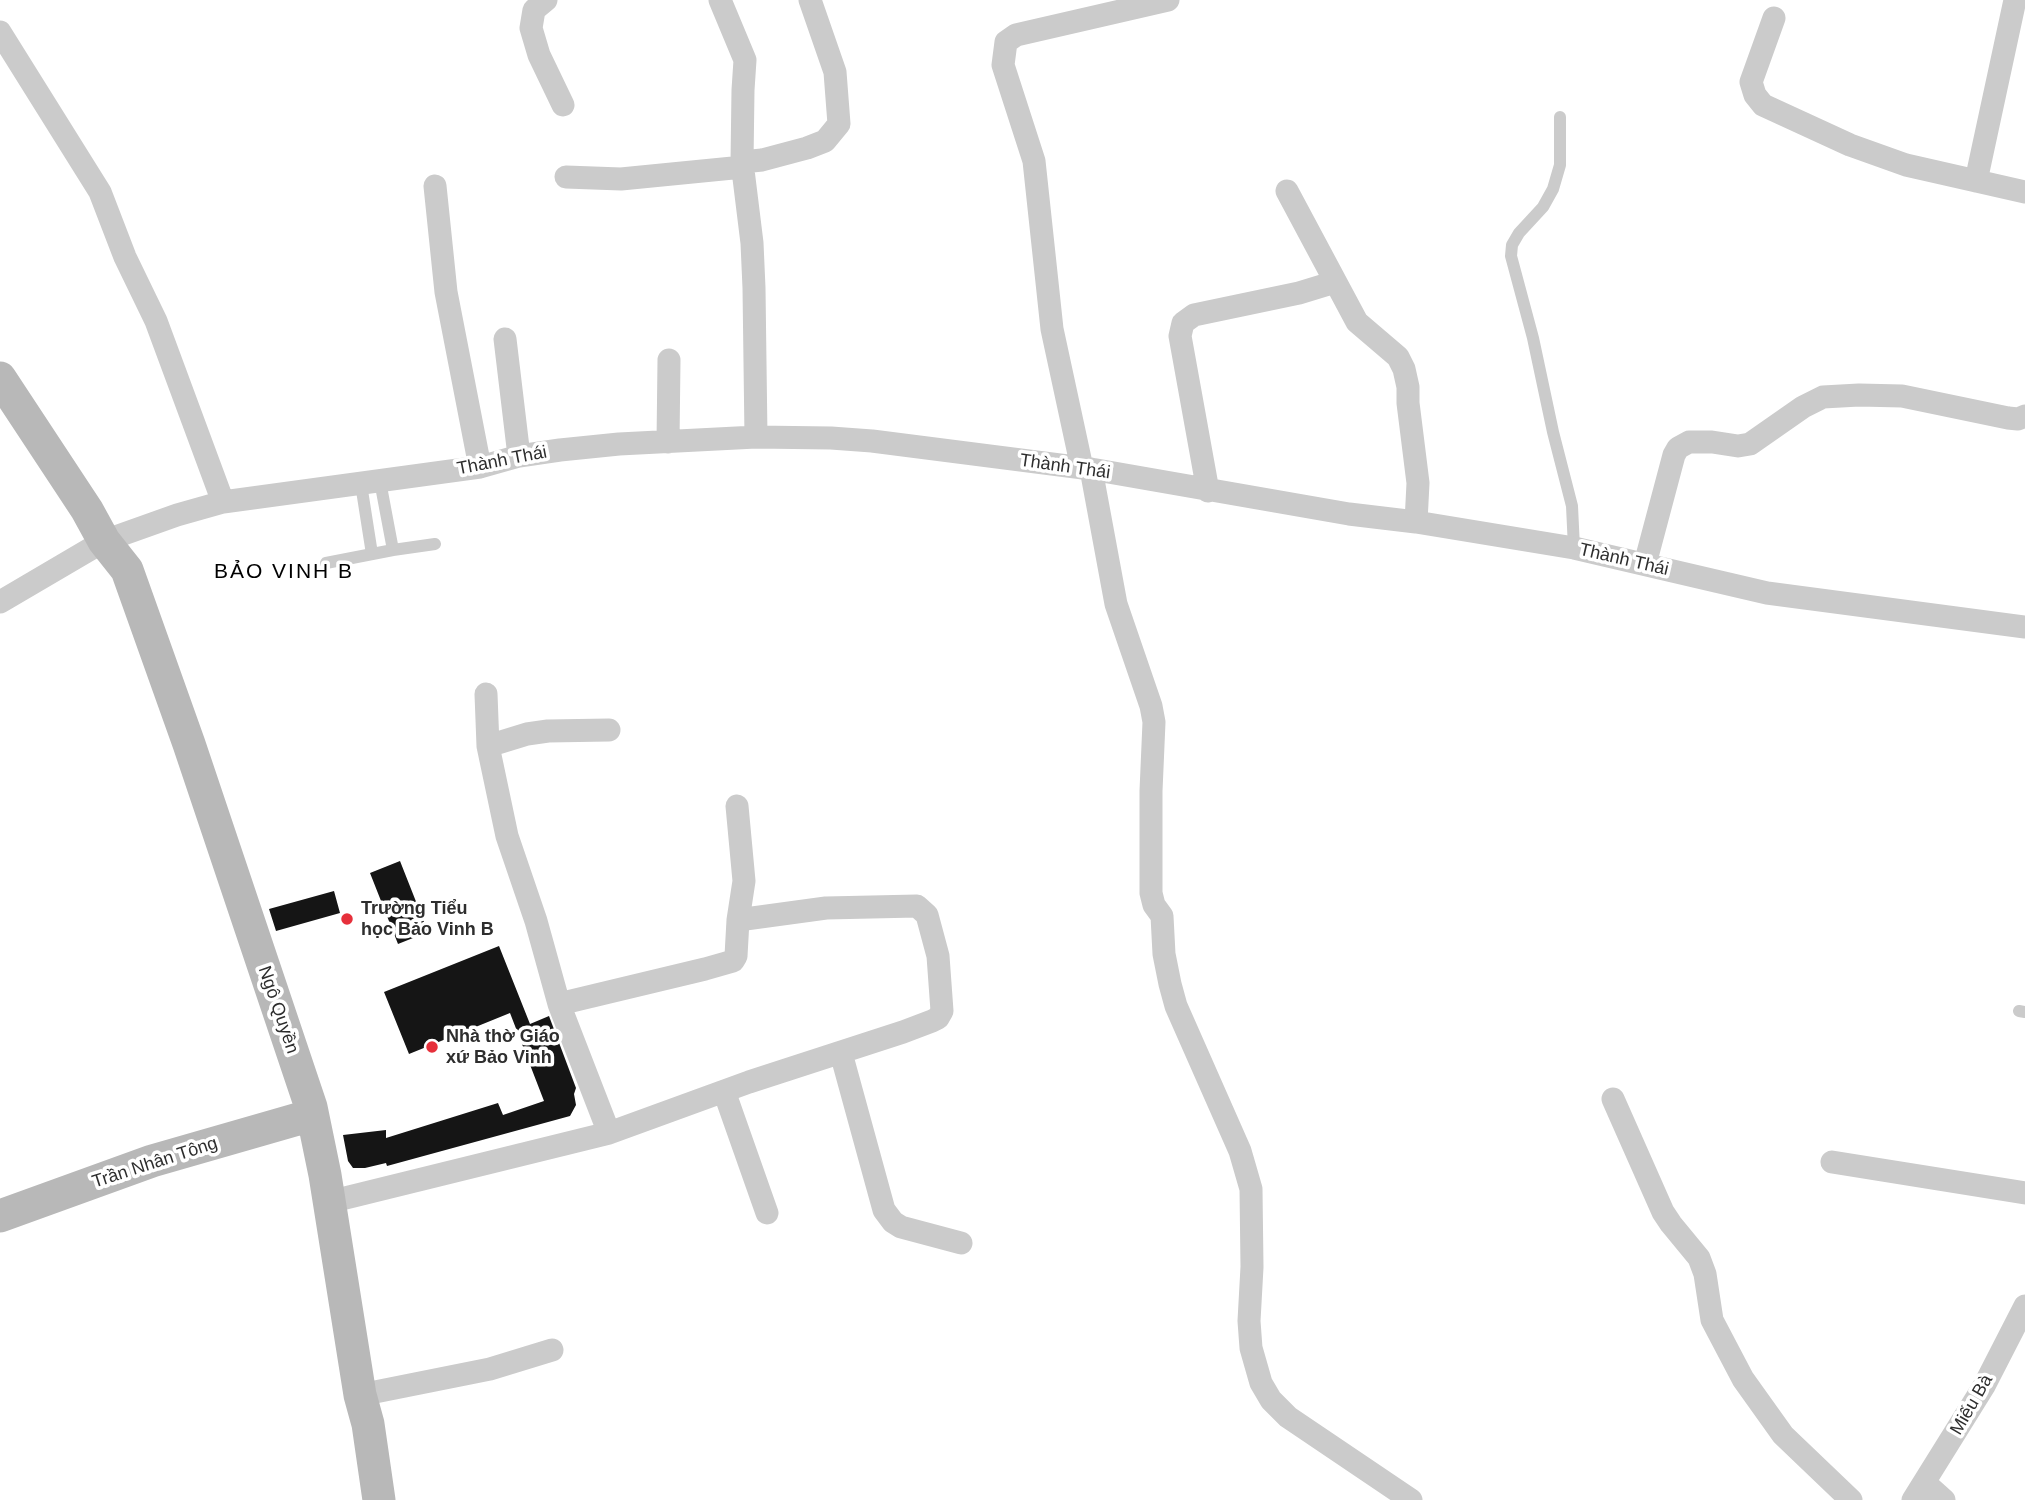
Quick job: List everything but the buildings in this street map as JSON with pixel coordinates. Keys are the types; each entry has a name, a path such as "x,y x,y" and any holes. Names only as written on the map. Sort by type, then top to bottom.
{"street":[{"path":"546,0 534,10 531,28 539,55 562,105"},
{"path":"720,0 745,60 743,164 752,243 756,437"},
{"path":"566,177 621,179 743,164 825,141 839,124 835,72 810,0"},
{"path":"1168,0 1016,35 1006,42 1003,65 1034,161 1052,328 1087,469 1116,604 1154,722 1151,893 1154,905 1162,916 1164,954 1170,984 1176,1006 1240,1151 1251,1189 1251,1348 1261,1383 1271,1399 1288,1417 1411,1500"},
{"path":"1976,181 2015,0"},
{"path":"1774,18 1751,82 1755,95 1763,105 1850,145 1906,165 2025,192"},
{"path":"0,32 100,192 125,257 156,321 223,502"},
{"path":"435,186 446,292 480,467"},
{"path":"1287,191 1357,322 1398,357 1404,369 1418,483 1416,522"},
{"path":"1208,491 1180,336 1183,323 1194,315 1299,293 1335,282"},
{"path":"505,339 519,456"},
{"path":"668,442 669,359"},
{"name":"Ngô Quyền","path":"0,378 88,510 104,541 127,570 148,627 312,1115 360,1395 368,1424 379,1500"},
{"path":"1646,564 1674,455 1678,448 1689,442 1738,446 1750,444 1803,407 1823,397 1902,396 2008,418 2018,419 2025,416"},
{"name":"Thành Thái","path":"0,602 104,541 177,514 223,502 480,467 519,456 619,444 756,437 872,441 1087,469 1349,514 1416,522 1574,548 1767,593 2025,627"},
{"path":"486,694 488,746 507,836 536,921 559,1004 609,1133"},
{"path":"488,746 527,734 548,731 609,730"},
{"path":"559,1004 733,961 737,951 744,881 737,806"},
{"path":"329,1202 609,1133 932,1021 938,1018 942,1011 938,956 927,915 917,906 826,908 738,920"},
{"path":"841,1053 884,1210 893,1222 901,1227 961,1243"},
{"path":"724,1091 767,1213"},
{"path":"1613,1099 1663,1212 1699,1258 1705,1274 1712,1320 1743,1379 1783,1435 1851,1500"},
{"name":"Trần Nhân Tông","path":"0,1216 152,1161 312,1115"},
{"path":"1832,1162 2025,1193"},
{"name":"Miếu Bà","path":"1919,1491 1984,1386 2025,1306"},
{"path":"360,1395 490,1369 552,1350"},
{"path":"1919,1491 1944,1500"}],"lane":[{"path":"1560,117 1560,165 1553,189 1543,207 1519,233 1512,245 1511,256 1572,506 1574,548"},
{"path":"370,482 393,550"},
{"path":"370,482 372,554"},
{"path":"326,563 435,544"}],"place":[{"name":"Trường Tiểu học Bảo Vinh B","path":"347,919"},
{"name":"Nhà thờ Giáo xứ Bảo Vinh","path":"432,1047"}],"district":[{"name":"BẢO VINH B","path":"284,572"}]}
